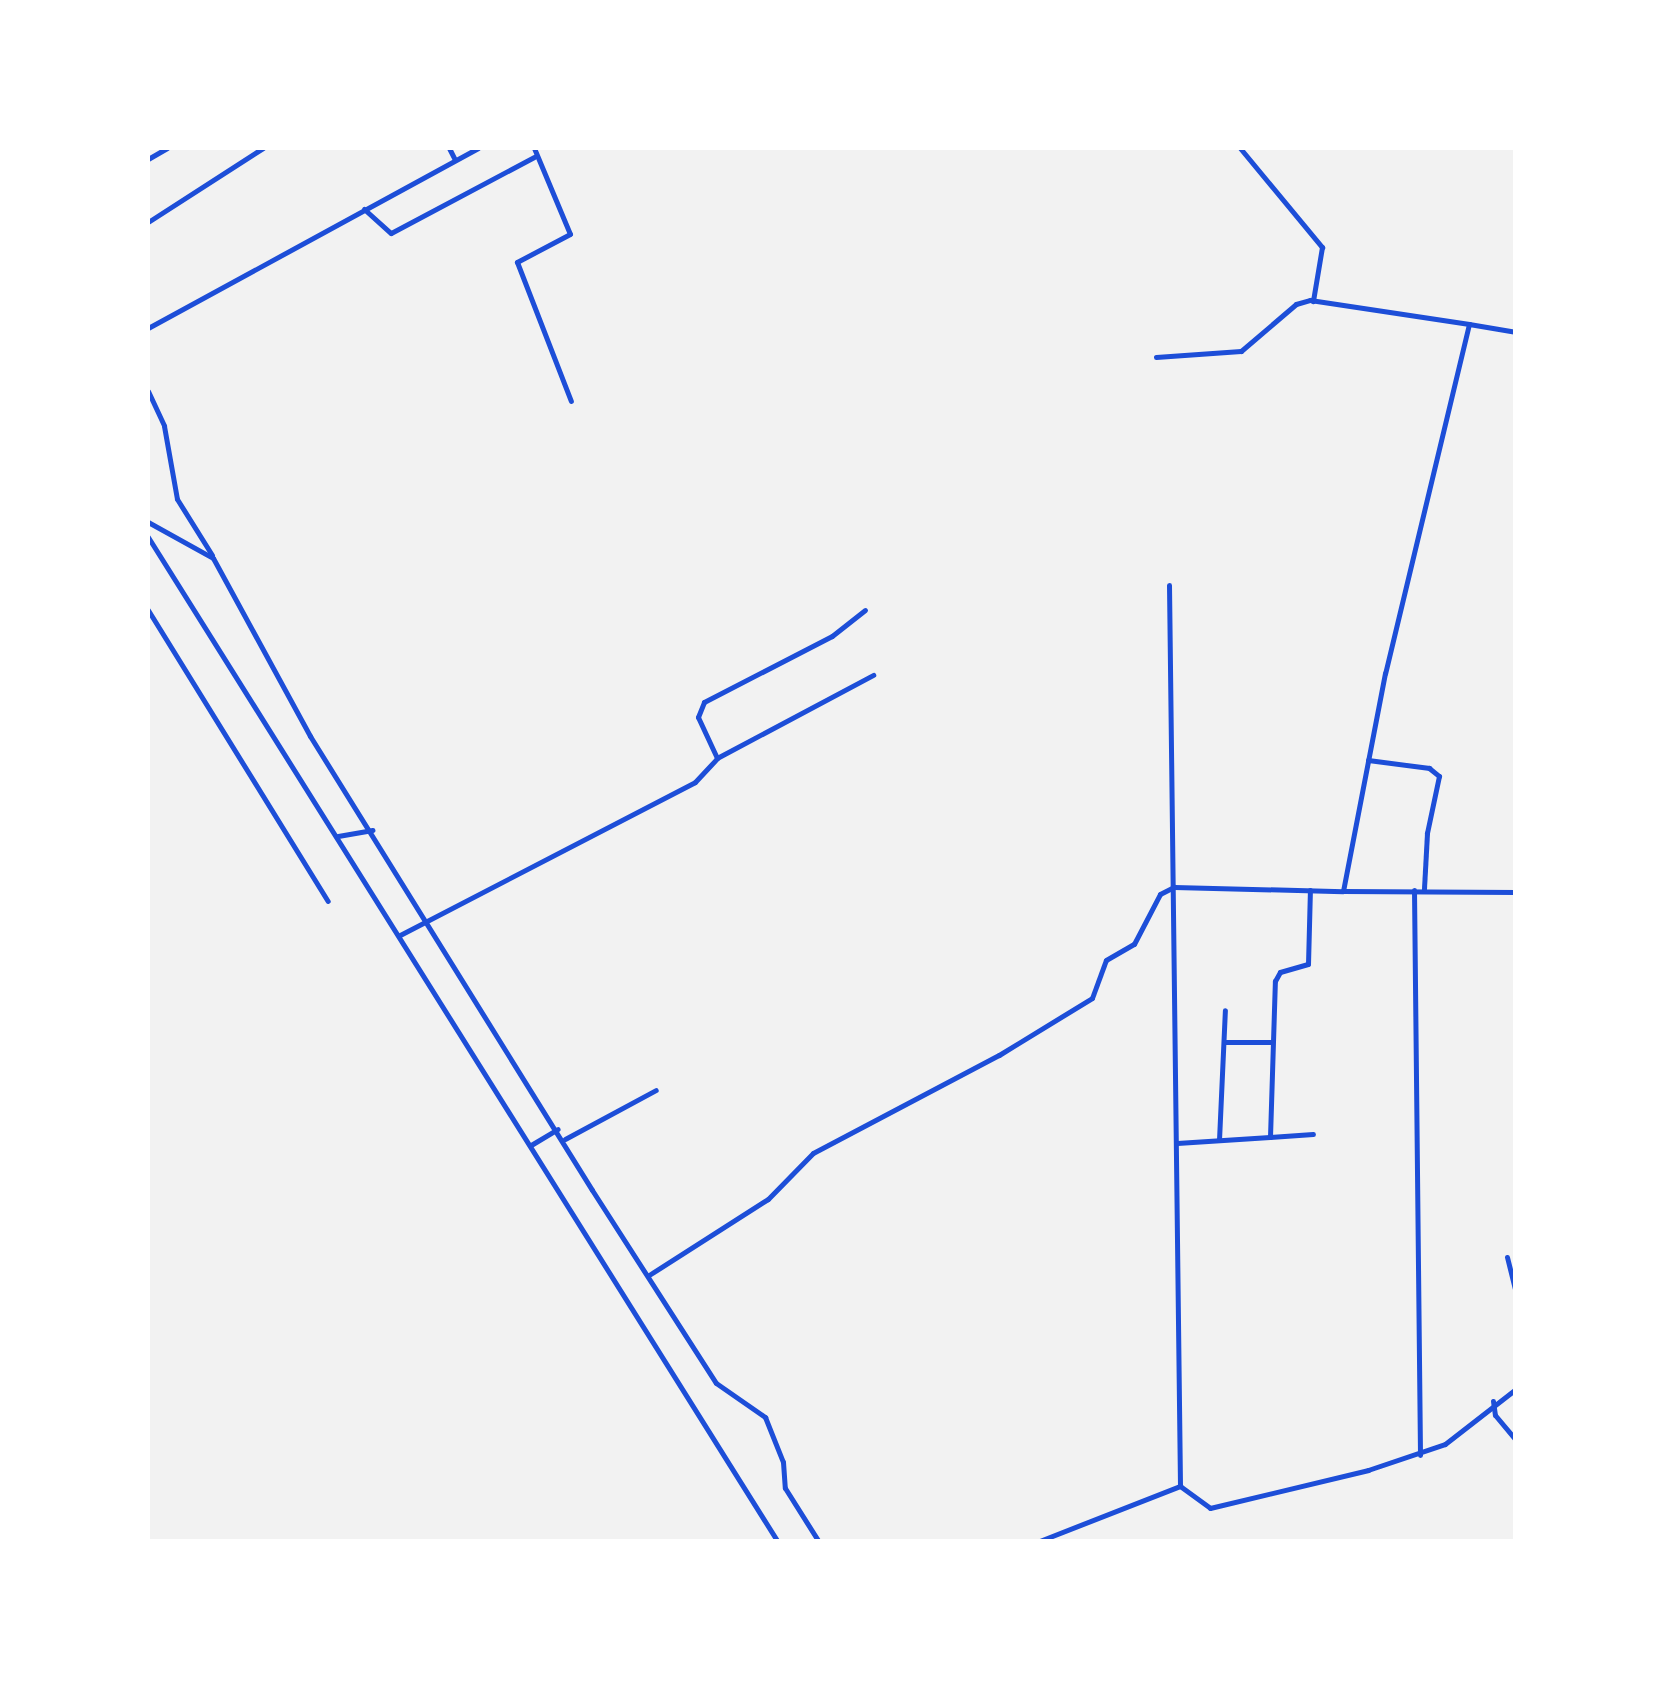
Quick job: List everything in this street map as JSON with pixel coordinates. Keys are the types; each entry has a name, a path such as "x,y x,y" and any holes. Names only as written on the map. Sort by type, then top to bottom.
{"street":[{"path":"148,160 167,148"},
{"path":"148,222 263,148"},
{"path":"448,148 455,160"},
{"path":"148,328 478,148"},
{"path":"534,148 534,158 570,234 517,262 571,401"},
{"path":"1240,148 1322,246 1312,301"},
{"path":"364,210 390,233 534,158"},
{"path":"1156,357 1241,350 1296,304 1312,301 1516,332"},
{"path":"1342,891 1368,760 1469,324"},
{"path":"148,391 162,419 177,499 310,736 716,1383 764,1417 784,1462 786,1488 819,1542"},
{"path":"148,522 213,558"},
{"path":"148,537 778,1542"},
{"path":"1169,585 1180,1486"},
{"path":"148,610 328,901"},
{"path":"716,758 699,707 832,636 864,610"},
{"path":"400,935 695,782 716,758 873,676"},
{"path":"1368,760 1429,768 1439,776 1426,832 1424,889"},
{"path":"338,836 372,830"},
{"path":"649,1275 768,1199 813,1153 1000,1056 1092,998 1112,952 1134,944 1153,901 1174,887 1516,892"},
{"path":"1270,1137 1276,975 1305,967 1310,958 1310,890"},
{"path":"1414,890 1420,1454"},
{"path":"1219,1140 1224,1010"},
{"path":"1224,1042 1272,1042"},
{"path":"565,1139 656,1090"},
{"path":"530,1145 558,1129"},
{"path":"1177,1143 1312,1134"},
{"path":"1506,1257 1516,1294"},
{"path":"1180,1486 1210,1508 1420,1454 1455,1437 1493,1400 1516,1388"},
{"path":"1493,1400 1494,1415 1516,1440"},
{"path":"1478,1415 1494,1415"},
{"path":"1037,1542 1180,1486"}]}
